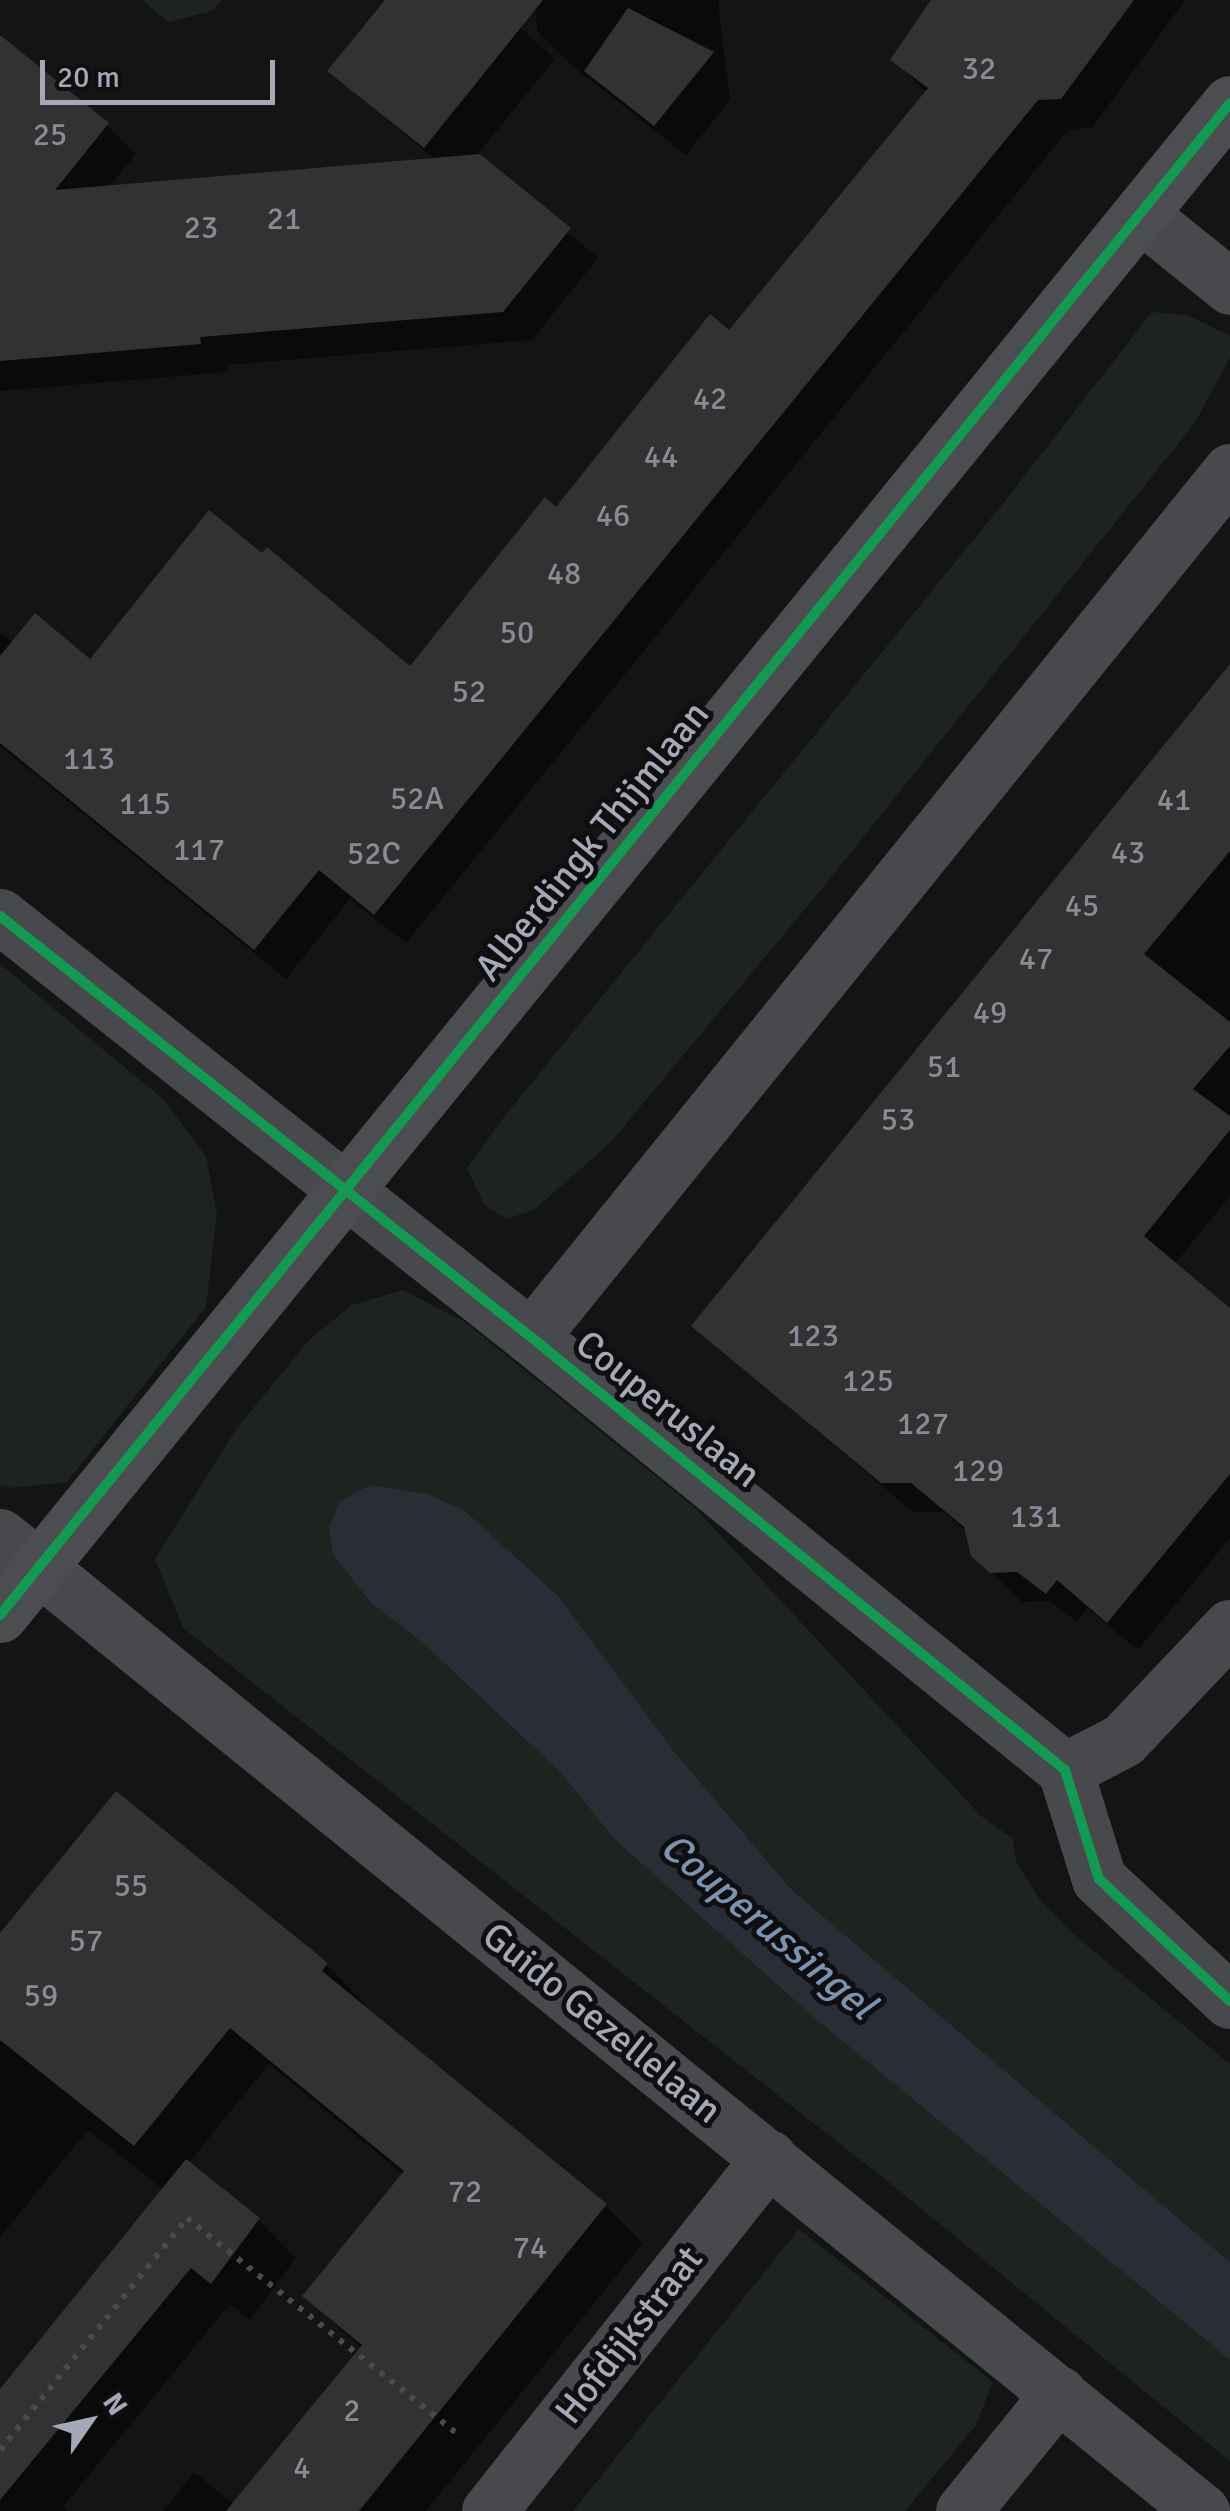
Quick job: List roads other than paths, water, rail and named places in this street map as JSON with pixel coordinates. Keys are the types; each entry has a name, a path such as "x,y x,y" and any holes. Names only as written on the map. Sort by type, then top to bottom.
{"street":[{"name":"Alberdingk Thijmlaan","path":"0,1615 19,1552 345,1192 1230,103"},
{"path":"1140,214 1230,286"},
{"path":"531,1336 1230,470"},
{"name":"Couperuslaan","path":"0,916 531,1336 1065,1770"},
{"name":"Guido Gezellelaan","path":"19,1552 1202,2511"},
{"path":"1230,1627 1124,1740 1065,1770 1098,1879 1230,2001"},
{"name":"Hofdijkstraat","path":"502,2496 769,2158"},
{"path":"963,2511 1058,2393"}],"water":[{"name":"Couperussingel","path":"370,1485 428,1494 465,1511 557,1595 672,1749 791,1889 1230,2262 1230,2360 819,2022 614,1839 561,1773 425,1645 370,1602 333,1554 329,1527 339,1502"}]}
